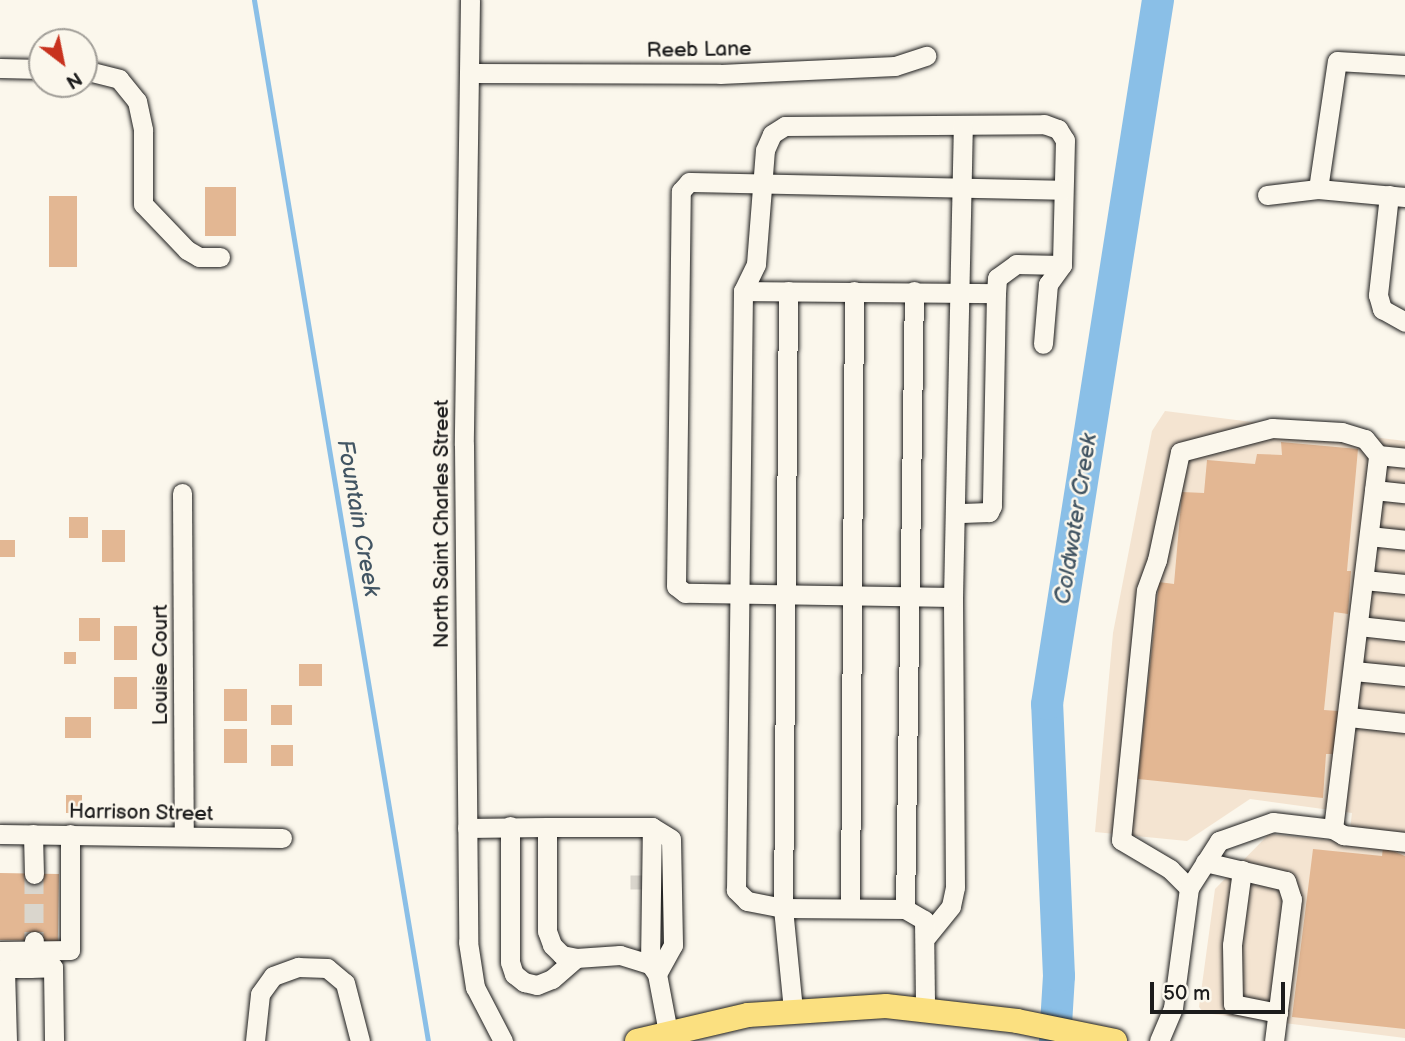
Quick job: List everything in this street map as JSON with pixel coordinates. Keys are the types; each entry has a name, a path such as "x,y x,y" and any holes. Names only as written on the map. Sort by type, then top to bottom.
{"main road":[{"path":"637,1041 668,1032 793,1010 925,1008 1017,1021 1105,1039"}],"street":[{"name":"North Saint Charles Street","path":"470,0 464,432 468,942 473,976 503,1041"},
{"name":"Reeb Lane","path":"470,73 720,74 895,66 926,57"},
{"path":"1318,189 1337,61 1405,65"},
{"path":"0,68 28,69"},
{"path":"98,74 119,79 137,101 143,130 142,204 187,250 200,257 220,257"},
{"path":"925,1008 928,936 924,920 905,909 783,908 747,901 736,890 743,291 756,264 765,150 772,134 785,126 1045,124 1058,130 1065,141 1062,265 1048,284 1043,344"},
{"path":"928,936 951,906 955,887 953,597 963,125"},
{"path":"953,597 685,593 676,586 681,191 689,182 1063,190"},
{"path":"1267,195 1318,189 1397,196 1378,295 1382,309 1405,322"},
{"path":"955,513 989,512 992,506 997,278 1016,264 1062,265"},
{"path":"743,291 996,293"},
{"path":"788,291 783,908 793,1010"},
{"path":"850,908 854,291"},
{"path":"905,909 914,291"},
{"path":"1189,888 1170,869 1121,840 1146,590 1157,560 1180,452 1272,428 1342,432 1365,439 1378,455 1405,458"},
{"path":"1333,829 1349,717 1378,455"},
{"path":"1374,490 1405,494"},
{"name":"Louise Court","path":"182,493 184,836"},
{"path":"1369,536 1405,540"},
{"path":"1364,580 1405,583"},
{"path":"1359,626 1405,631"},
{"path":"1354,671 1405,676"},
{"path":"1349,717 1405,723"},
{"path":"1159,1041 1172,1009 1189,888 1219,841 1273,822 1333,829 1343,835 1405,842"},
{"path":"510,826 510,962 514,974 524,982 537,985 552,979 576,958"},
{"path":"467,828 510,826 647,827 671,839 673,945 648,965 562,955 547,931 547,827"},
{"path":"647,827 640,882 648,965 668,1032"},
{"path":"647,827 648,965"},
{"name":"Harrison Street","path":"0,834 282,838"},
{"path":"33,834 34,874"},
{"path":"0,951 31,953 70,950 70,834"},
{"path":"1205,862 1286,881 1292,899 1274,1041"},
{"path":"1242,870 1230,989 1233,1004 1278,1013"},
{"path":"7,1041 5,968 31,953"},
{"path":"31,953 53,967 54,1041"},
{"path":"255,1041 260,994 273,976 298,967 327,968 345,983 360,1041"}],"shaded area":[{"path":"1165,411 1405,441 1405,1038 1204,1013 1199,1007 1215,889 1269,834 1377,845 1350,830 1352,813 1250,799 1187,841 1095,832 1113,633 1152,431"}],"building":[{"path":"205,187 236,187 236,236 205,236"},
{"path":"49,196 77,196 77,267 49,267"},
{"path":"1281,442 1358,449 1347,571 1351,571 1348,614 1334,612 1324,710 1338,711 1334,754 1326,754 1323,798 1138,779 1159,582 1174,584 1182,492 1204,493 1207,460 1255,464 1257,454 1282,455"},
{"path":"69,517 88,517 88,538 69,538"},
{"path":"102,530 125,530 125,562 102,562"},
{"path":"0,540 15,540 15,557 0,557"},
{"path":"79,618 100,618 100,641 79,641"},
{"path":"114,626 137,626 137,660 114,660"},
{"path":"64,652 76,652 76,664 64,664"},
{"path":"299,664 322,664 322,686 299,686"},
{"path":"114,677 137,677 137,709 114,709"},
{"path":"224,689 247,689 247,721 224,721"},
{"path":"271,705 292,705 292,725 271,725"},
{"path":"65,717 91,717 91,738 65,738"},
{"path":"224,729 247,729 247,763 224,763"},
{"path":"271,745 293,745 293,766 271,766"},
{"path":"66,795 82,795 82,813 66,813"},
{"path":"1383,847 1405,856 1405,1029 1292,1017 1313,849 1382,856"},
{"path":"0,873 59,874 58,941 0,940"}],"waterway":[{"name":"Fountain Creek","path":"254,0 428,1041"},
{"name":"Coldwater Creek","path":"1055,1041 1059,976 1047,704 1158,0"}],"tunnel":[{"path":"34,874 34,940"},
{"path":"640,875 640,889"}]}
